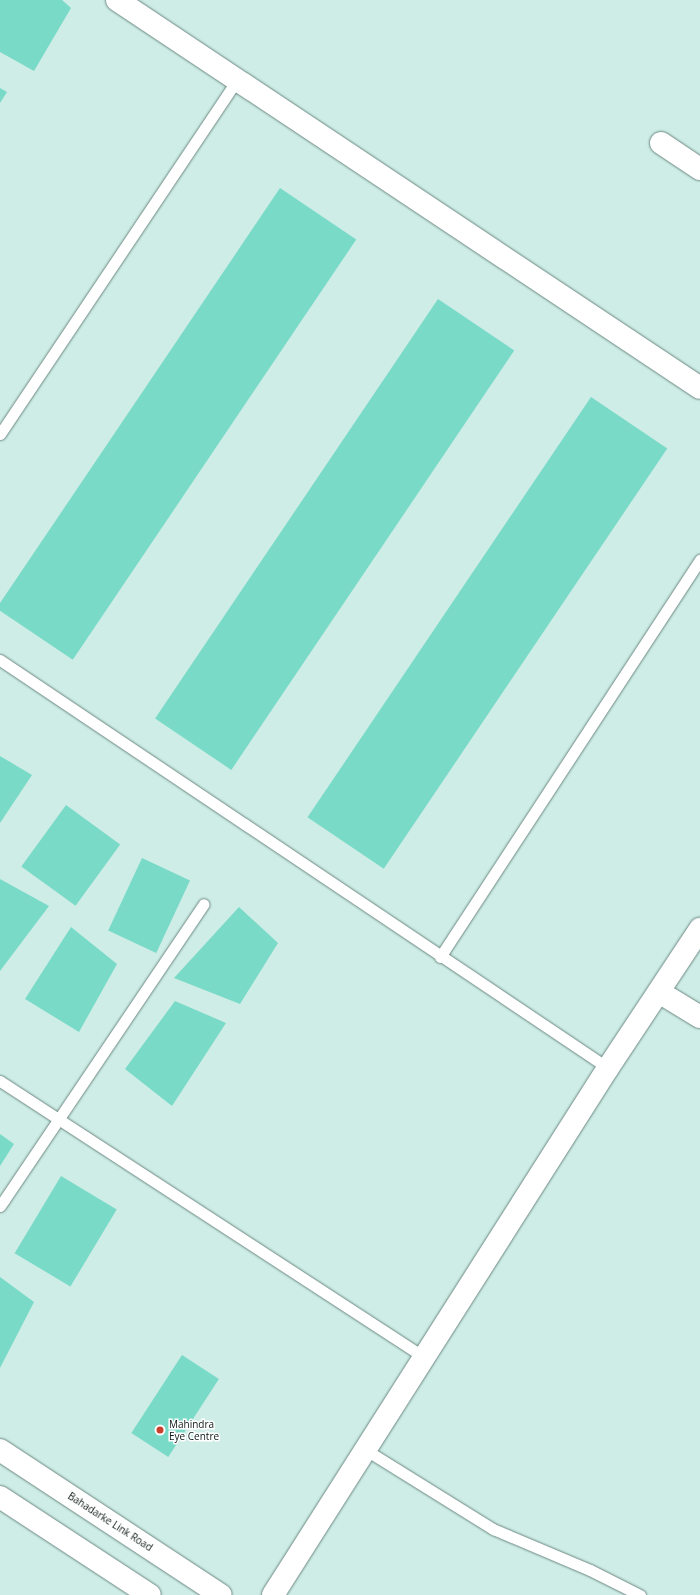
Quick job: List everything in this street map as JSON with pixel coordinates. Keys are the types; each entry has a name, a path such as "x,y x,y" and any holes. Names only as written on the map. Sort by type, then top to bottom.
{"street":[{"path":"118,0 700,388"},
{"path":"661,143 700,169"},
{"path":"273,1595 608,1068 700,929"},
{"path":"659,992 700,1017"},
{"name":"Bahadarke Link Road","path":"0,1450 221,1595"},
{"path":"0,1497 150,1595"}],"lane":[{"path":"0,434 237,80"},
{"path":"440,957 700,560"},
{"path":"0,660 440,957 608,1068"},
{"path":"0,1206 204,904"},
{"path":"0,1081 424,1357"},
{"path":"366,1450 493,1529 590,1570 640,1595"}],"building":[{"path":"0,0 62,0 71,8 34,71 0,52"},
{"path":"0,88 7,92 0,103"},
{"path":"280,188 356,239 73,660 0,611 0,603"},
{"path":"438,299 514,350 231,770 155,718"},
{"path":"591,397 667,448 384,869 307,817"},
{"path":"0,756 32,775 0,823"},
{"path":"66,805 120,844 76,906 21,866"},
{"path":"142,858 190,880 156,953 108,931"},
{"path":"0,879 49,906 0,971"},
{"path":"239,907 278,943 240,1004 174,978"},
{"path":"71,927 117,964 79,1032 25,999"},
{"path":"175,1001 226,1023 172,1106 125,1069"},
{"path":"0,1134 14,1144 0,1166"},
{"path":"61,1176 117,1209 70,1287 15,1253"},
{"path":"0,1277 34,1302 0,1368"},
{"path":"182,1355 219,1379 168,1457 131,1433"}],"place":[{"name":"Mahindra Eye Centre","path":"160,1430"}]}
